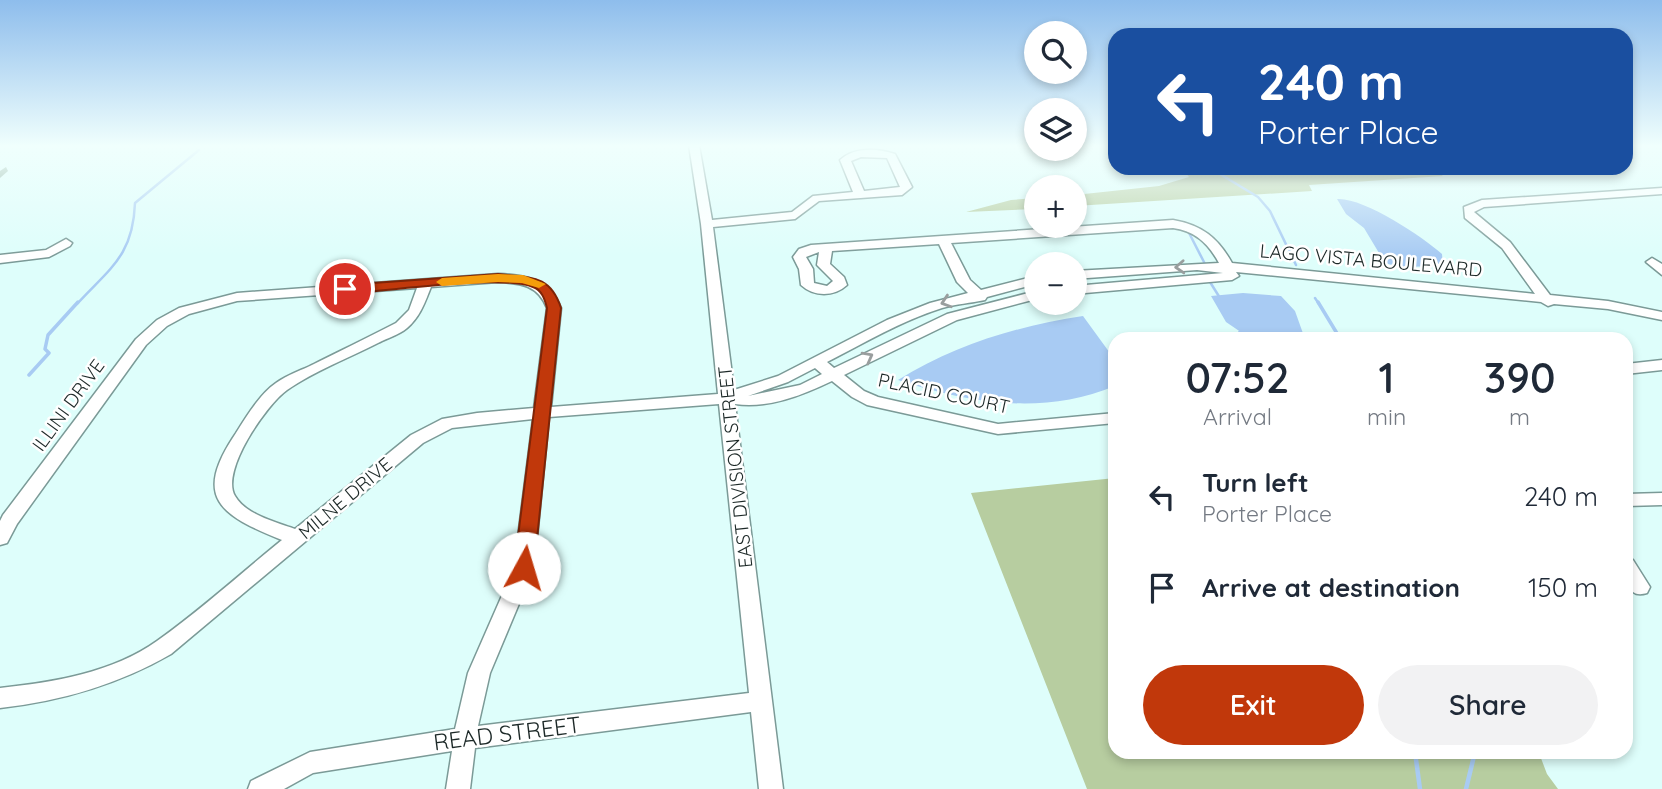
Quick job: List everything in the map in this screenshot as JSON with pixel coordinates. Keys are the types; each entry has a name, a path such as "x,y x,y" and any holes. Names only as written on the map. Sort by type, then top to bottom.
{"street":[{"name":"EAST DIVISION STREET","path":"700,182 771,789"},
{"path":"854,182 860,195"},
{"path":"707,224 795,215 817,198 906,190 902,182"},
{"path":"1549,302 1506,245 1469,215 1468,210 1482,204 1662,191"},
{"path":"826,250 1187,226 1208,236 1219,249 1230,272"},
{"path":"944,242 964,282 991,305"},
{"path":"0,259 49,253 66,243"},
{"name":"LAGO VISTA BOULEVARD","path":"1087,274 1170,267 1549,302 1662,318"},
{"name":"LAGO VISTA BOULEVARD","path":"1087,288 1230,272"},
{"name":"ILLINI DRIVE","path":"0,538 141,342 162,323 184,311 237,297 498,278 538,283 550,293 554,308 541,412"},
{"path":"727,398 753,402 892,323 975,293 1024,283"},
{"path":"297,538 236,509 223,494 222,475 230,459 265,403 280,387 401,326 415,311 426,284"},
{"path":"772,390 803,389 922,330 991,305 1024,298"},
{"name":"PLACID COURT","path":"818,363 858,394 873,401 998,429 1037,428 1108,419"},
{"path":"1633,368 1662,365"},
{"name":"MILNE DRIVE","path":"0,698 62,690 127,670 164,648 417,439 448,423 541,412 727,398"},
{"path":"458,789 474,691 485,656 516,596 524,568 541,412"},
{"path":"1633,500 1662,499"},
{"path":"1633,576 1640,587"},
{"name":"READ STREET","path":"260,789 310,763 467,737 761,701"}],"green space":[{"path":"1173,182 1356,182 1309,185 1312,191 1087,205 1087,194 1159,186"},
{"path":"1024,199 1024,210 966,212"},
{"path":"1108,479 1108,759 1541,759 1547,774 1558,789 1087,789 971,493"}],"water":[{"path":"1337,199 1362,204 1407,228 1442,254 1443,266 1400,267 1385,263 1364,228 1346,214"},
{"path":"1243,293 1281,296 1295,311 1302,332 1241,332 1226,322 1211,296"},
{"path":"1083,316 1108,350 1108,388 1060,401 1006,403 952,395 898,380 964,347 1034,325"}],"waterway":[{"path":"77,304 118,260 130,236 135,203 161,182"},
{"path":"1233,182 1258,197 1270,211 1296,265"},
{"path":"1187,229 1205,264"},
{"path":"1210,282 1220,298"},
{"path":"1315,298 1319,304"},
{"path":"29,375 49,353 45,349 48,335 78,302"},
{"path":"1318,302 1336,332"},
{"path":"1416,759 1420,789"},
{"path":"1466,789 1473,759"}],"slow traffic":[{"path":"442,282 498,278 523,279 539,284"}],"route":[{"path":"345,289 498,278 523,279 538,283 550,293 554,308 524,568"}]}
